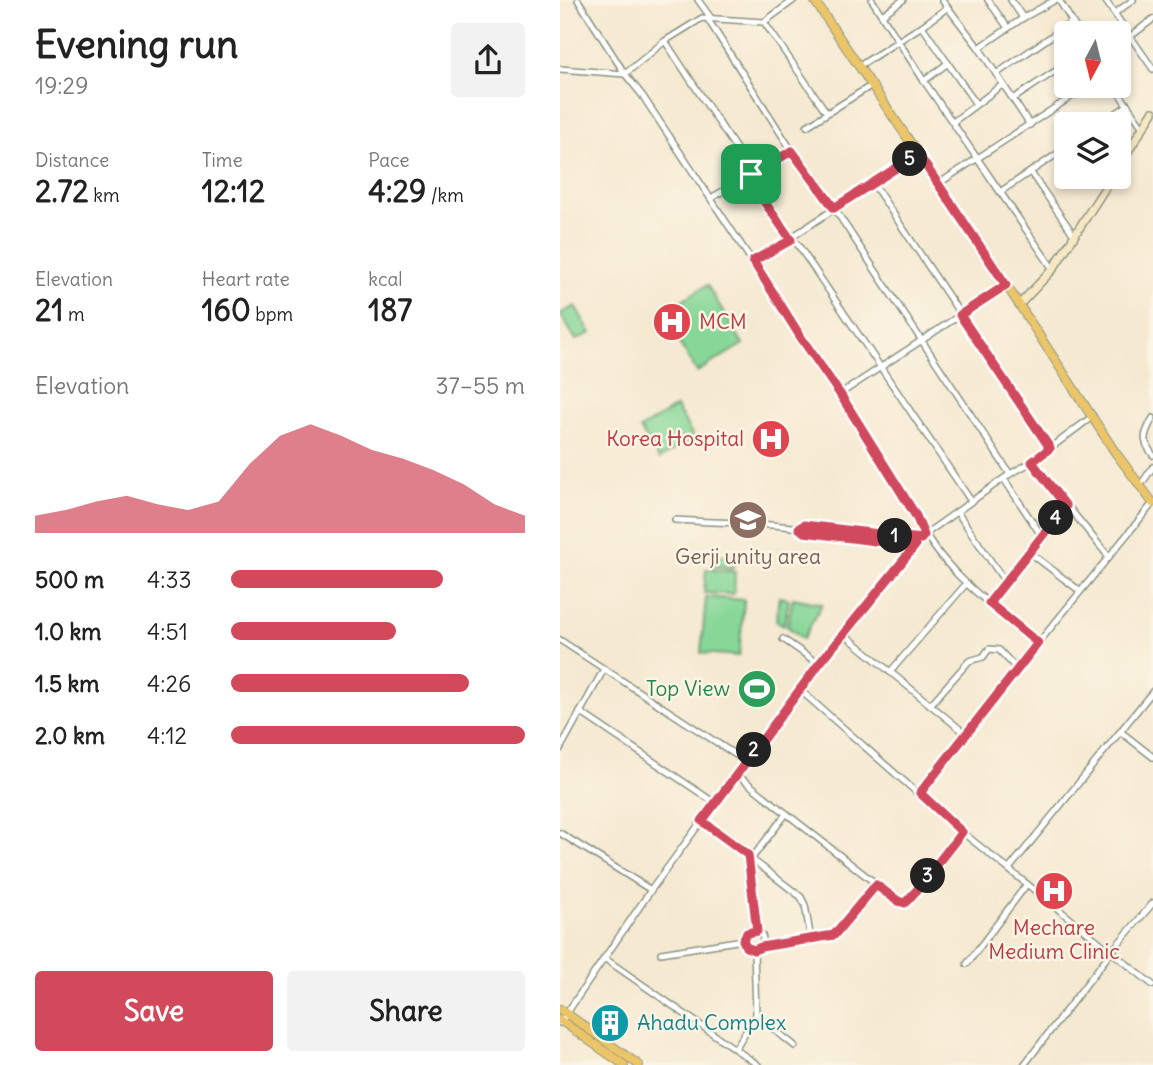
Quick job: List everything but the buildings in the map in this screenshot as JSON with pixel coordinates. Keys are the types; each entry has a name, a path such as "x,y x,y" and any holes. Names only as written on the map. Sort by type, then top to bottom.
{"main road":[{"path":"814,0 1153,503"},
{"path":"561,1017 610,1061 624,1065"},
{"path":"561,1017 639,1065"}],"street":[{"path":"578,0 840,394 916,516 923,537 966,584 1038,643"},
{"path":"698,0 792,151 834,208 1010,474"},
{"path":"560,69 625,74 665,41 697,21 709,18 764,22 794,0"},
{"path":"872,0 1052,269"},
{"path":"882,15 903,0"},
{"path":"942,0 979,48 1030,125"},
{"path":"988,0 1009,28"},
{"path":"1011,0 1023,18"},
{"path":"979,48 1023,18 1057,0 1071,21"},
{"path":"1105,0 1120,21"},
{"path":"1115,13 1133,0"},
{"path":"859,66 947,8"},
{"path":"1131,35 1153,19"},
{"path":"764,22 827,113"},
{"path":"922,26 976,104"},
{"path":"996,74 1054,34"},
{"path":"1131,37 1153,69"},
{"path":"665,41 751,174 759,194 791,240 799,245 971,501"},
{"path":"924,81 948,63"},
{"path":"1013,99 1054,72"},
{"path":"807,126 872,85"},
{"path":"953,122 1003,85"},
{"path":"938,184 1070,98"},
{"path":"1123,98 1143,128"},
{"path":"1118,112 1128,105"},
{"path":"1131,147 1153,112"},
{"path":"711,198 792,151"},
{"path":"753,261 791,240 872,182 918,154"},
{"path":"1000,192 1054,157"},
{"path":"1031,173 1074,235"},
{"path":"872,182 1050,448"},
{"path":"1019,305 1052,269 1104,189"},
{"path":"840,394 1006,285"},
{"path":"561,1017 745,761 819,664 915,546 971,501 1032,462 1093,416"},
{"path":"1153,418 1143,436 1144,444 1153,455"},
{"path":"1032,462 1109,557"},
{"path":"1140,486 1153,467"},
{"path":"1004,480 1041,535"},
{"path":"920,793 1017,668 1153,503"},
{"path":"989,603 1066,506"},
{"path":"957,512 1006,583"},
{"path":"675,520 799,528 804,532 915,546"},
{"path":"799,528 804,525 923,537"},
{"path":"1030,552 1080,591"},
{"path":"890,672 966,584"},
{"path":"844,634 966,734"},
{"path":"783,639 819,664"},
{"path":"560,640 745,761"},
{"path":"930,705 969,661 984,657 989,649 999,650 1017,668"},
{"path":"560,749 604,669"},
{"path":"800,690 962,832 1153,985"},
{"path":"1009,869 1153,691"},
{"path":"580,712 715,803"},
{"path":"1122,732 1153,757"},
{"path":"736,774 876,885 905,903 962,832"},
{"path":"761,947 762,937 757,931 750,857 786,814"},
{"path":"702,821 801,897 811,940"},
{"path":"560,833 651,890"},
{"path":"967,964 1027,884"},
{"path":"743,940 746,947 754,950 830,937 839,931 876,885"},
{"path":"1024,1065 1111,952 1153,903"},
{"path":"743,940 747,933 757,931"},
{"path":"661,953 743,940"},
{"path":"735,1049 756,1015 754,950"},
{"path":"604,958 758,1065"},
{"path":"756,1015 795,1046"}],"green space":[{"path":"707,285 743,344 697,372 661,313"},
{"path":"575,306 591,333 576,340 560,314"},
{"path":"676,407 694,438 659,459 640,429"},
{"path":"712,554 735,557 734,568 712,566"},
{"path":"706,569 735,572 734,594 704,593"},
{"path":"706,597 744,600 739,656 701,653"},
{"path":"779,597 789,599 784,625 776,621"},
{"path":"793,598 822,604 803,639 787,626"}],"place":[{"name":"MCM","path":"672,322"},
{"name":"Korea Hospital","path":"771,439"},
{"name":"Gerji unity area","path":"748,520"},
{"name":"Top View","path":"757,689"},
{"name":"Mechare Medium Clinic","path":"1054,891"},
{"name":"Ahadu Complex","path":"610,1023"}],"route":[{"path":"792,151 834,208 918,154 1006,285 960,315 1050,448 1032,462 1066,506 989,603 1038,643 920,793 962,832 905,903 876,885 834,935 754,950 746,947 743,940 750,931 757,931 748,855 702,821 819,664 915,546 804,532 799,528 804,525 921,539 924,535 916,516 840,394 753,261 791,240 759,194 750,178 751,174 792,151"}]}
